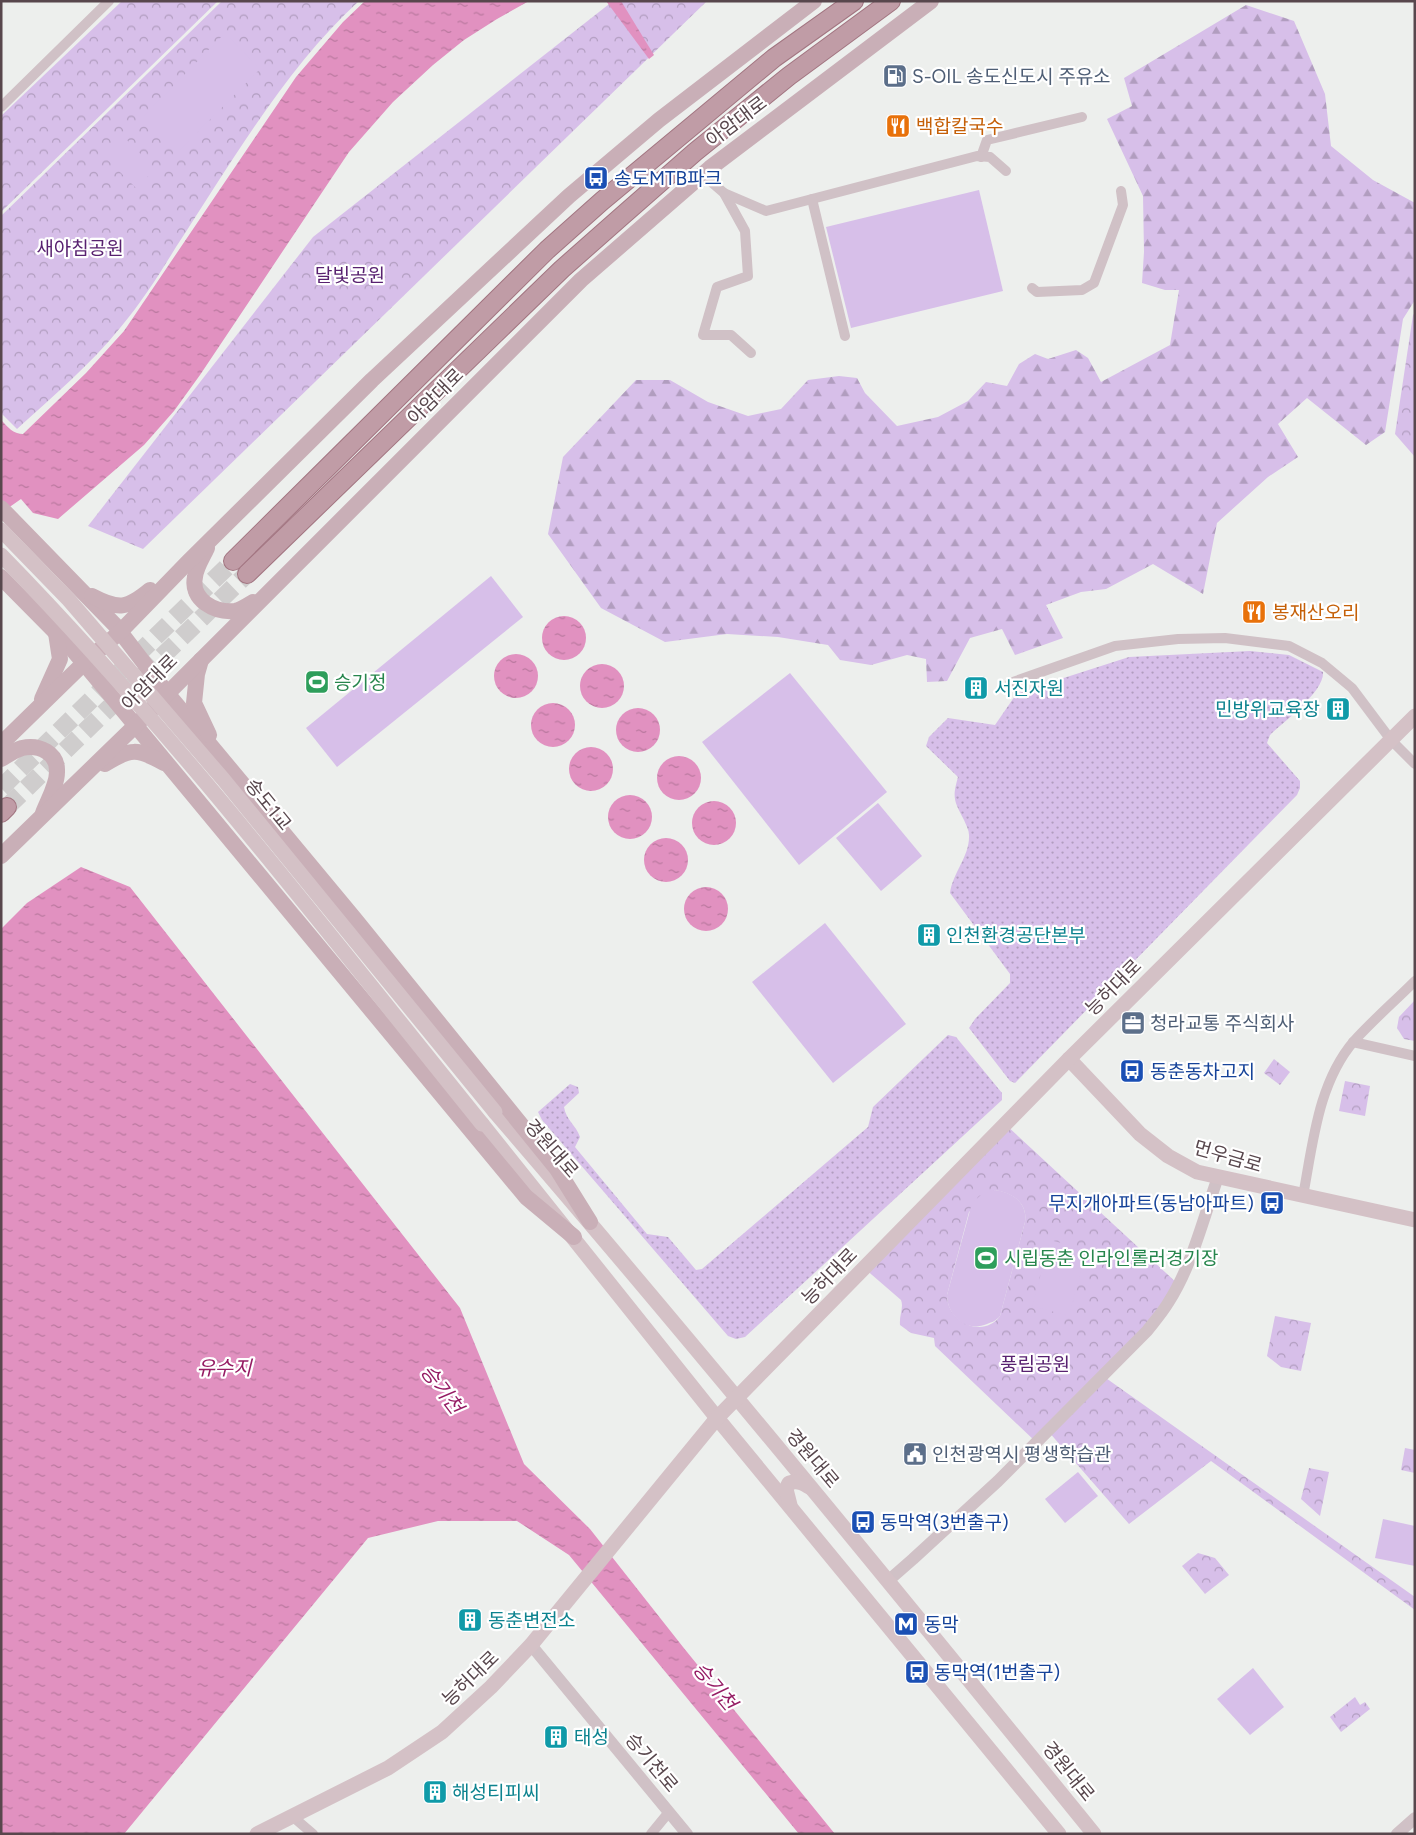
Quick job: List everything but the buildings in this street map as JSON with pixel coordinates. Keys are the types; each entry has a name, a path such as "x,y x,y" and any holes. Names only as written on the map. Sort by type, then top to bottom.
{"highway":[{"name":"아암대로","path":"233,560 547,250 588,213 774,58 854,1"},
{"name":"아암대로","path":"247,574 562,269 614,222 695,152 789,76 891,1"}],"main road":[{"path":"1,744 36,712 84,663 120,632 372,380 569,196 667,114 814,1"},
{"name":"아암대로","path":"1,856 136,725 582,280 702,174 931,1"},
{"path":"1,508 120,632 167,693 348,911 557,1169 590,1222"},
{"name":"송도1교","path":"1,530 69,600 223,779 495,1112"},
{"path":"211,539 194,577 196,590 204,603 217,610 237,611 266,595"},
{"name":"송도1교","path":"1,555 57,612 213,790 482,1124"},
{"path":"72,581 97,599 115,606 122,606 135,602 188,562"},
{"path":"1,577 84,663 526,1197 574,1237"},
{"path":"36,712 51,683 60,658 56,633"},
{"path":"201,660 197,674 194,703 206,726 213,749"},
{"name":"능허대로","path":"257,1834 388,1768 442,1732 491,1687 531,1645 717,1418 1069,1059 1415,716"},
{"path":"1,759 20,748 33,747 45,749 51,755 57,764 57,775 41,817"},
{"path":"80,780 123,753 133,751 150,756 171,767"},
{"name":"먼우금로","path":"1069,1059 1140,1134 1168,1156 1197,1172 1415,1220"},
{"name":"경원대로","path":"495,1112 590,1222 889,1580 1094,1834"},
{"name":"경원대로","path":"482,1124 717,1418 1059,1834"},
{"path":"790,1507 786,1490 789,1483 794,1481 801,1482 812,1488"}],"street":[{"path":"1,107 109,1"},
{"path":"981,157 987,140 1082,117"},
{"path":"702,174 724,193 766,211 981,157 990,157 1006,171"},
{"path":"1032,288 1037,292 1082,290 1094,283 1123,205 1121,191"},
{"path":"724,193 746,231 748,276 716,287 703,335 731,335 751,353"},
{"path":"812,199 844,336"},
{"path":"1010,683 1115,646 1178,639 1225,638 1290,646 1322,663 1352,688 1391,740 1415,764"},
{"path":"1303,1196 1322,1100 1332,1075 1354,1042 1415,981"},
{"path":"1354,1042 1415,1056"},
{"path":"889,1580 998,1481 1147,1331 1168,1304 1179,1284 1218,1177"},
{"name":"승기천로","path":"531,1645 687,1834"},
{"path":"651,1834 669,1812"},
{"path":"292,1816 313,1834"},
{"path":"1397,1834 1415,1818"}],"green space":[{"name":"새아침공원","path":"122,1 218,1 1,212 1,116"},
{"name":"새아침공원","path":"222,1 359,1 332,27 283,86 128,318 83,368 17,429 1,413 1,216"},
{"name":"달빛공원","path":"613,1 707,1 143,549 88,526 313,237"},
{"path":"1246,5 1294,21 1325,94 1331,146 1373,180 1415,203 1415,300 1403,319 1385,432 1366,445 1307,398 1278,424 1298,457 1268,477 1217,523 1203,594 1153,564 1106,589 1081,592 1046,605 1063,638 1015,655 1002,629 970,638 947,681 927,682 926,659 907,655 871,665 840,660 828,645 778,637 727,634 665,642 601,608 548,534 563,457 636,380 670,380 708,402 748,416 781,409 808,380 839,376 857,378 865,393 897,426 938,417 968,401 986,382 1007,386 1019,364 1035,354 1048,359 1076,350 1088,358 1101,382 1170,345 1179,290 1165,290 1142,283 1144,252 1143,196 1107,119 1132,106 1124,78"},
{"path":"225,33 260,69 177,153 142,118"},
{"path":"124,137 155,169 136,188 104,156"},
{"path":"979,190 1003,291 851,328 826,227"},
{"path":"1415,313 1415,457 1395,434 1413,315"},
{"path":"491,576 523,617 337,767 306,728"},
{"path":"1250,651 1289,655 1323,672 1322,680 1311,697 1270,735 1267,743 1300,781 1297,795 1015,1083 1010,1081 969,1028 975,1019 1010,983 1010,974 950,893 954,878 967,850 969,833 955,799 958,777 926,746 929,737 948,718 995,725 1017,693 1129,657"},
{"path":"790,673 887,792 799,865 702,742"},
{"path":"878,803 922,856 881,891 836,838"},
{"path":"825,923 906,1024 833,1083 752,982"},
{"path":"1415,1000 1415,1041 1404,1039 1397,1028 1399,1017"},
{"path":"948,1035 956,1037 1002,1093 1002,1100 745,1337 736,1339 728,1336 542,1120 538,1112 570,1084 578,1087 579,1093 564,1107 580,1137 575,1147 647,1234 668,1237 696,1270 702,1269 868,1127 873,1107"},
{"path":"1274,1059 1290,1072 1280,1085 1264,1073"},
{"path":"1345,1081 1370,1086 1365,1116 1339,1111"},
{"name":"풍림공원","path":"1005,1124 1179,1285 1103,1376 1415,1597 1415,1610 1211,1461 1129,1524 1048,1431 1036,1442 935,1346 934,1338 911,1333 900,1325 901,1300 864,1268","holes":["995,1190 1007,1193 1018,1200 1024,1209 1025,1222 1000,1316 993,1323 976,1327 968,1325 953,1313 947,1295 969,1212"]},
{"name":"시립동춘 인라인롤러경기장","path":"995,1190 1007,1193 1018,1200 1024,1209 1025,1222 1000,1316 987,1324 972,1326 965,1324 954,1315 950,1309 947,1295 972,1203 982,1194"},
{"path":"1050,1240 1087,1250 1069,1316 1032,1306"},
{"path":"1275,1316 1311,1323 1301,1371 1281,1367 1267,1356"},
{"path":"1405,1448 1415,1450 1415,1473 1401,1470"},
{"path":"1309,1468 1329,1472 1320,1516 1301,1499"},
{"path":"1078,1472 1098,1496 1065,1523 1045,1499"},
{"path":"1383,1519 1415,1526 1415,1566 1375,1558"},
{"path":"1198,1553 1215,1558 1229,1575 1205,1594 1182,1566"},
{"path":"1253,1668 1284,1707 1250,1735 1217,1699"},
{"path":"1355,1697 1360,1705 1365,1702 1370,1709 1341,1732 1330,1717"}],"water":[{"path":"365,1 529,1 464,40 433,65 393,102 349,152 200,375 174,411 144,445 58,519 33,513 21,499 1,513 1,420 8,428 23,434 86,373 124,331 296,77 343,22"},
{"path":"606,1 621,1 654,55 649,59"},
{"path":"568,616 580,622 585,629 585,647 580,654 573,659 560,660 552,657 545,650 542,634 545,626 552,619"},
{"path":"520,654 532,660 537,667 537,685 532,692 525,697 512,698 504,695 497,688 494,672 497,664 504,657"},
{"path":"606,664 618,670 623,677 623,695 618,702 611,707 598,708 590,705 583,698 580,682 583,674 590,667"},
{"path":"557,703 569,709 574,716 574,734 569,741 562,746 549,747 541,744 534,737 531,721 534,713 541,706"},
{"path":"642,708 654,714 659,721 659,739 654,746 647,751 634,752 626,749 619,742 616,726 619,718 626,711"},
{"path":"595,747 607,753 612,760 612,778 607,785 600,790 587,791 579,788 572,781 569,765 572,757 579,750"},
{"path":"683,756 695,762 700,769 700,787 695,794 688,799 675,800 667,797 660,790 657,774 660,766 667,759"},
{"path":"634,795 646,801 651,808 651,826 646,833 639,838 626,839 618,836 611,829 608,813 611,805 618,798"},
{"path":"718,801 730,807 735,814 735,832 730,839 723,844 710,845 702,842 695,835 692,819 695,811 702,804"},
{"path":"670,838 682,844 687,851 687,869 682,876 675,881 662,882 654,879 647,872 644,856 647,848 654,841"},
{"name":"유수지","path":"81,867 130,887 460,1308 524,1464 590,1529 835,1834 799,1834 569,1555 517,1521 438,1521 368,1538 124,1834 1,1834 1,929 27,903"},
{"path":"710,887 722,893 727,900 727,918 722,925 715,930 702,931 694,928 687,921 684,905 687,897 694,890"}],"tunnel":[{"path":"1,788 233,561"},
{"path":"7,807 247,574"}],"place":[{"name":"S-OIL 송도신도시 주유소","path":"895,76"},
{"name":"백합칼국수","path":"898,126"},
{"name":"송도MTB파크","path":"596,178"},
{"name":"봉재산오리","path":"1254,612"},
{"name":"승기정","path":"317,682"},
{"name":"서진자원","path":"976,688"},
{"name":"민방위교육장","path":"1338,709"},
{"name":"인천환경공단본부","path":"929,935"},
{"name":"청라교통 주식회사","path":"1133,1023"},
{"name":"동춘동차고지","path":"1132,1071"},
{"name":"무지개아파트(동남아파트)","path":"1272,1203"},
{"name":"시립동춘 인라인롤러경기장","path":"986,1258"},
{"name":"인천광역시 평생학습관","path":"915,1454"},
{"name":"동막역(3번출구)","path":"863,1522"},
{"name":"동춘변전소","path":"470,1620"},
{"name":"동막","path":"906,1624"},
{"name":"동막역(1번출구)","path":"917,1672"},
{"name":"태성","path":"556,1737"},
{"name":"해성티피씨","path":"435,1792"}],"water label":[{"name":"승기천","path":"442,1389"},
{"name":"승기천","path":"715,1686"}]}
